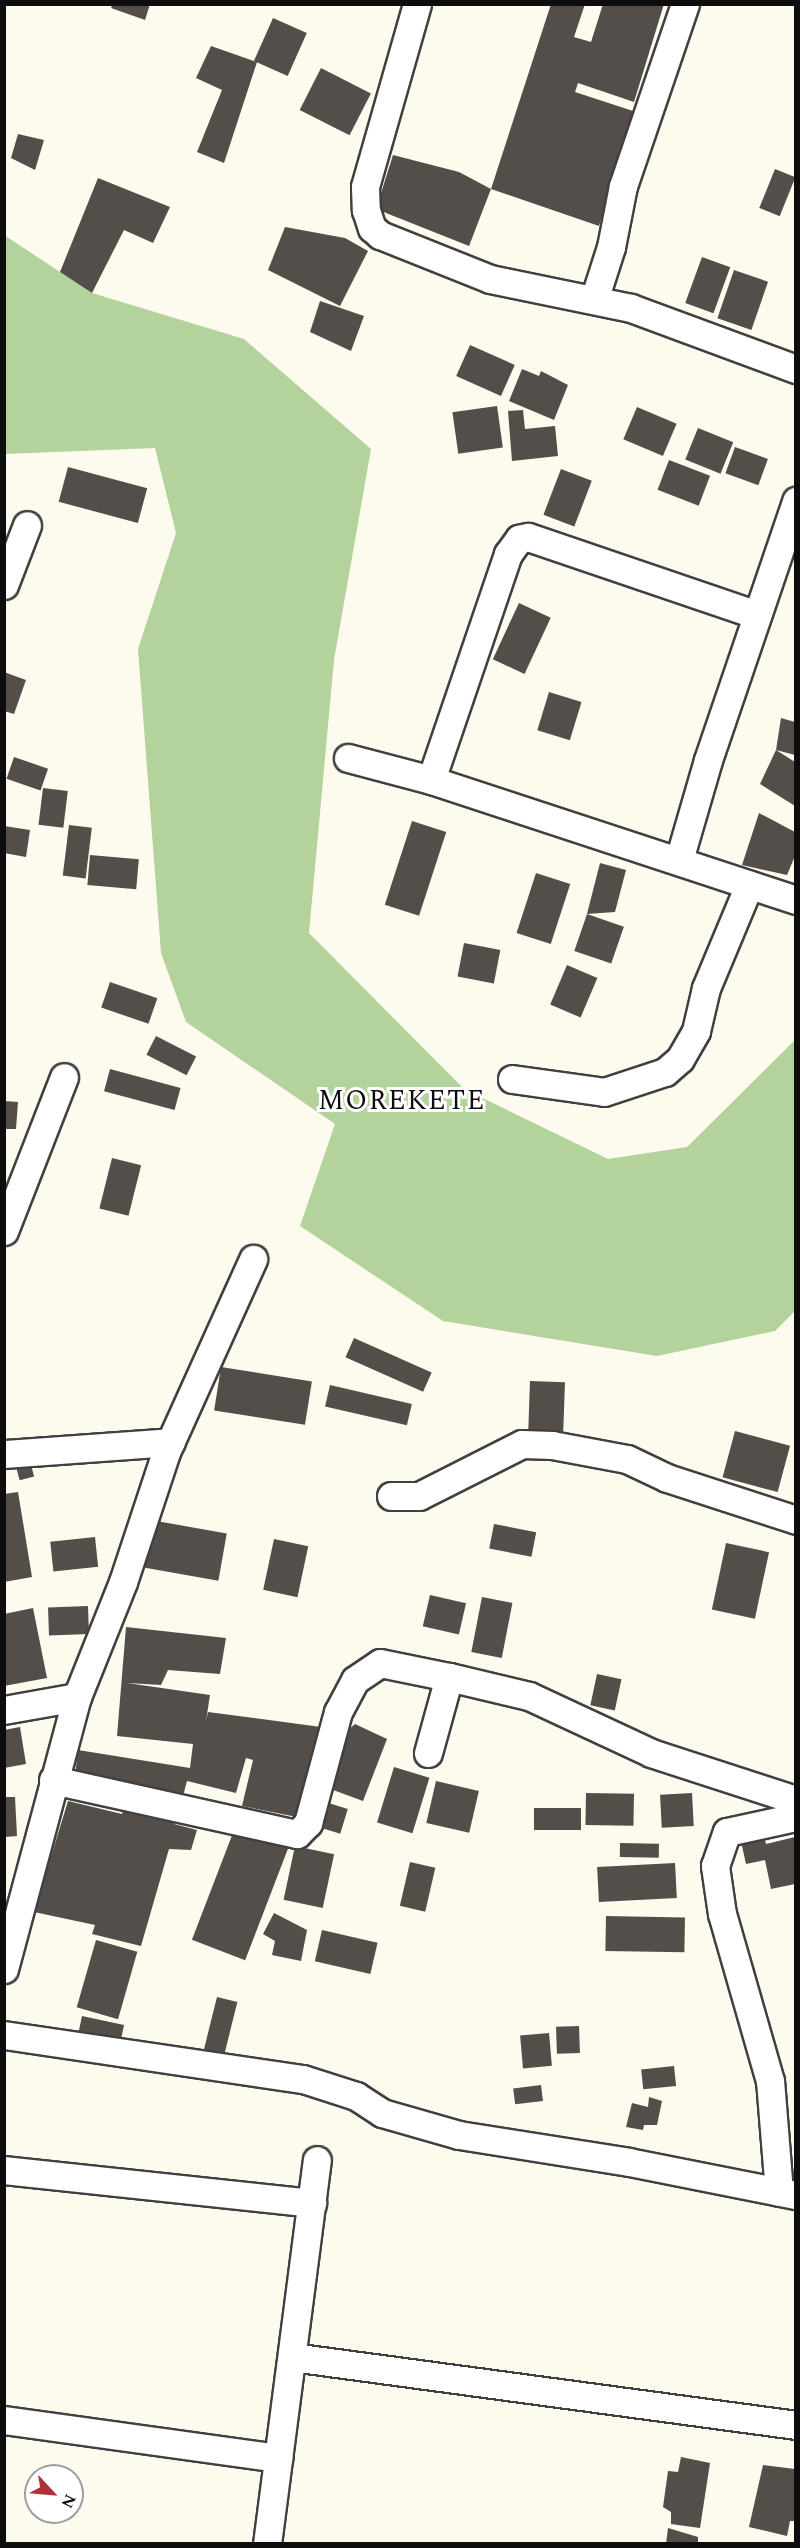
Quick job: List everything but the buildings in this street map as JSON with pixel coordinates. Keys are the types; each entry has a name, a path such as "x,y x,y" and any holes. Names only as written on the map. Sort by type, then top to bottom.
{"street":[{"path":"417,4 369,162 364,187 372,228 392,241 490,279 631,308 795,369"},
{"path":"594,300 611,247 623,186 685,4"},
{"path":"679,860 795,501"},
{"path":"4,585 27,525"},
{"path":"431,780 508,554 519,539 528,537 757,615"},
{"path":"348,758 431,780 795,900"},
{"path":"512,1079 604,1092 665,1072 680,1059 696,1031 706,988 749,885"},
{"path":"4,1231 64,1077"},
{"path":"4,1969 77,1697 123,1582 171,1442 253,1259"},
{"path":"4,1454 171,1442"},
{"path":"390,1496 419,1496 522,1444 552,1445 627,1459 667,1478 795,1520"},
{"path":"53,1780 297,1834 308,1823 338,1712 355,1680 380,1663 529,1696 651,1753 795,1800"},
{"path":"428,1753 449,1677"},
{"path":"4,1710 77,1697"},
{"path":"4,2035 303,2079 356,2096 382,2113 459,2135 629,2162 787,2193 770,2081 722,1914 715,1866 727,1832 795,1817"},
{"path":"267,2544 317,2160"},
{"path":"4,2170 312,2203"},
{"path":"292,2357 463,2383 795,2425"},
{"path":"4,2420 278,2458"}],"green space":[{"path":"4,235 92,293 244,339 371,449 334,660 309,933 464,1089 608,1159 687,1147 795,1040 795,1311 775,1331 657,1356 443,1321 300,1226 335,1124 186,1022 161,953 138,649 176,533 155,448 5,454"}],"district":[{"name":"MOREKETE","path":"402,1102"}]}
